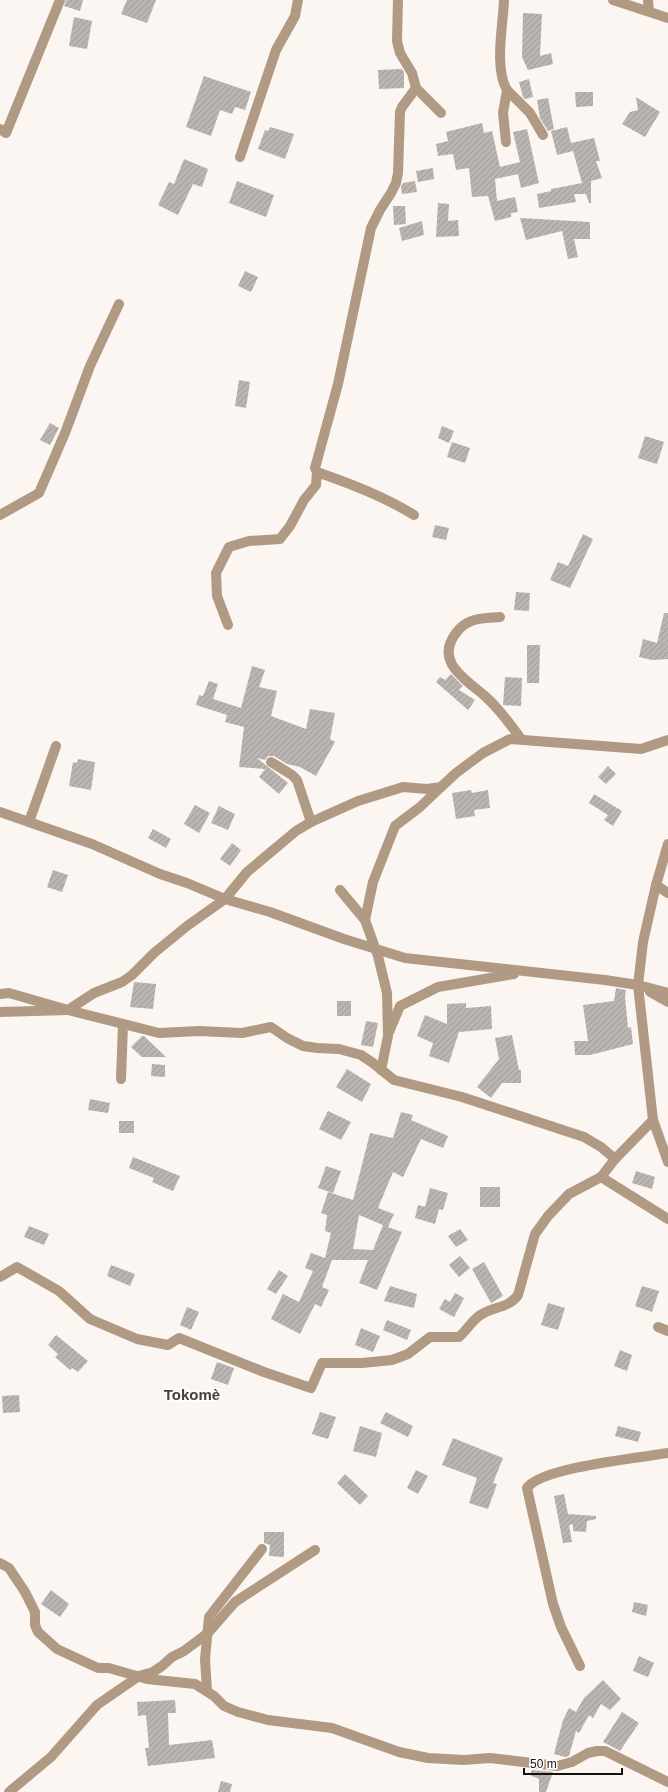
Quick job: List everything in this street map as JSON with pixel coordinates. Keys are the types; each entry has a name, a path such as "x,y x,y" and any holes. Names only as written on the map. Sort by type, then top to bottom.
{"street":[{"path":"0,129 6,133 60,0"},
{"path":"240,157 276,50 294,16 298,0"},
{"path":"398,0 398,47 400,54 412,73 416,88 441,113"},
{"path":"504,0 500,68 502,81 507,90 530,114 543,135"},
{"path":"612,0 668,18"},
{"path":"648,0 648,11"},
{"path":"228,624 217,596 216,573 229,547 249,541 280,540 290,526 304,500 316,485 317,472 315,468 338,384 371,228 396,183 398,173 400,112 416,88"},
{"path":"506,142 503,114 507,90"},
{"path":"0,515 39,493 65,433 90,366 119,304"},
{"path":"317,472 361,488 392,502 414,515"},
{"path":"500,617 470,620 460,627 453,636 449,646 449,659 455,669 465,680 488,699 521,739"},
{"path":"365,920 373,882 395,826 420,807 456,773 483,753 510,739 641,749 668,740"},
{"path":"29,822 56,746"},
{"path":"271,762 292,775 297,780 311,822"},
{"path":"0,1012 68,1010 94,993 122,982 132,975 154,953 176,935 225,899 248,872 296,832 311,822 358,801 403,787 441,787"},
{"path":"0,812 92,844 160,874 187,883 225,899 270,912 405,958 605,980 638,985 668,993"},
{"path":"668,844 656,885 643,942 638,985 653,1120 668,1162"},
{"path":"656,885 668,893"},
{"path":"340,890 365,920 375,948 387,993 388,1036"},
{"path":"381,1070 388,1036 400,1006 438,987 530,972"},
{"path":"638,985 668,1002"},
{"path":"0,994 9,993 158,1033 199,1031 242,1033 271,1027 286,1038 303,1046 339,1049 361,1055 394,1080 462,1097 584,1137 601,1147 615,1159"},
{"path":"121,1079 123,1024"},
{"path":"0,1277 17,1267 60,1291 90,1319 137,1339 168,1345 179,1338 264,1372 311,1388 322,1363 362,1363 401,1358 430,1337 459,1337 477,1317 513,1302 518,1295 535,1234 548,1216 569,1194 601,1177 615,1159 653,1120"},
{"path":"601,1177 668,1219"},
{"path":"580,1666 561,1627 553,1604 527,1488 542,1478 575,1467 668,1453"},
{"path":"207,1691 205,1659 209,1617 262,1549"},
{"path":"9,1792 52,1757 97,1705 139,1676 153,1672 172,1657 184,1651 208,1633 235,1602 315,1550"},
{"path":"0,1563 9,1568 25,1592 35,1612 35,1625 38,1632 57,1649 98,1668 147,1678 196,1684 207,1691 224,1706 238,1712 268,1720 332,1728 399,1752 420,1757 464,1760 490,1758 532,1762 546,1766 558,1766 572,1762 588,1753 597,1751 605,1752 668,1782"}],"building":[{"path":"66,0 83,0 80,11 64,6"},
{"path":"127,0 156,0 147,23 121,14"},
{"path":"523,13 542,14 540,56 551,53 553,64 528,70 522,57"},
{"path":"74,17 92,21 87,49 69,46"},
{"path":"402,69 404,72 404,88 379,89 378,70"},
{"path":"204,76 251,92 245,110 235,107 232,114 220,110 211,136 186,127"},
{"path":"529,79 533,97 525,99 523,97 519,82"},
{"path":"575,92 593,92 593,106 576,107"},
{"path":"636,97 660,112 645,137 622,124 630,112 638,110"},
{"path":"548,98 554,129 548,131 540,118 537,100"},
{"path":"482,123 484,133 492,131 500,167 520,162 513,132 527,129 539,183 521,188 518,174 495,179 497,201 515,197 518,212 511,213 511,217 495,221 488,196 472,197 469,168 456,170 453,154 438,156 436,144 448,141 446,132"},
{"path":"270,127 294,134 285,159 258,149 265,130 268,131"},
{"path":"567,127 571,143 594,138 600,161 596,161 602,178 591,181 591,203 589,203 586,194 574,194 576,202 539,208 537,194 551,191 551,189 582,183 573,151 557,155 551,131"},
{"path":"184,159 208,169 202,187 193,184 178,215 158,205 169,182 174,184"},
{"path":"433,168 434,179 418,182 416,171"},
{"path":"237,181 274,195 266,217 229,203"},
{"path":"415,181 417,192 402,194 401,187 403,183"},
{"path":"438,203 449,204 448,221 458,220 459,236 436,237"},
{"path":"393,206 405,206 406,224 394,225"},
{"path":"520,218 590,222 590,239 574,239 578,257 568,259 562,231 526,240"},
{"path":"422,221 424,235 402,241 399,228"},
{"path":"245,271 258,277 251,292 238,286"},
{"path":"239,380 250,382 246,408 235,406"},
{"path":"50,423 59,428 50,445 40,440"},
{"path":"442,426 454,431 449,443 438,438"},
{"path":"645,436 664,442 657,464 638,458"},
{"path":"452,442 470,448 465,463 447,457"},
{"path":"435,525 449,528 446,540 432,537"},
{"path":"583,534 593,539 570,588 550,580 558,562 568,566"},
{"path":"516,592 530,593 529,611 514,610"},
{"path":"664,613 668,613 668,659 652,660 639,657 643,639 657,643"},
{"path":"527,645 540,645 539,683 527,683"},
{"path":"252,666 265,670 259,687 277,691 271,716 306,729 310,709 335,713 330,739 335,742 316,776 300,767 287,764 274,756 268,756 265,760 257,758 288,783 279,794 259,777 265,769 239,767 244,727 225,722 227,715 196,705 199,695 203,696 209,681 218,684 213,699 241,708"},
{"path":"451,674 463,686 459,690 475,700 468,710 436,682 440,677 445,680"},
{"path":"505,677 522,678 521,706 503,705"},
{"path":"78,759 95,762 91,790 69,786 73,762 77,763"},
{"path":"608,766 616,774 606,784 598,777"},
{"path":"471,790 472,793 488,790 490,808 474,810 475,816 456,819 452,793"},
{"path":"594,794 622,811 613,826 604,820 608,815 589,803"},
{"path":"195,805 210,813 199,833 184,824"},
{"path":"219,806 235,814 228,830 211,823"},
{"path":"153,829 171,839 166,848 148,838"},
{"path":"232,843 241,850 230,866 220,859"},
{"path":"53,870 68,875 62,892 47,887"},
{"path":"134,982 156,984 153,1009 130,1007"},
{"path":"616,988 626,990 625,996 628,1028 631,1027 633,1044 590,1055 575,1055 574,1041 588,1041 583,1005 614,1001"},
{"path":"337,1001 351,1001 351,1016 337,1016"},
{"path":"466,1003 466,1008 491,1006 492,1029 459,1032 449,1063 429,1056 433,1043 417,1036 425,1015 447,1024 447,1004"},
{"path":"366,1021 378,1023 373,1047 361,1045"},
{"path":"512,1035 519,1070 521,1070 521,1083 502,1083 491,1098 477,1087 499,1059 495,1038"},
{"path":"142,1036 144,1036 166,1057 142,1057 131,1047"},
{"path":"152,1064 165,1065 165,1077 151,1076"},
{"path":"347,1069 371,1084 362,1102 336,1087"},
{"path":"90,1099 110,1103 108,1113 88,1110"},
{"path":"328,1111 351,1122 341,1140 319,1129"},
{"path":"401,1112 413,1115 411,1120 448,1136 443,1148 421,1139 403,1177 393,1172 378,1208 394,1214 388,1227 402,1232 377,1290 359,1283 368,1260 332,1260 322,1287 329,1290 321,1307 315,1304 300,1334 271,1319 283,1294 299,1302 313,1271 305,1268 311,1253 325,1258 331,1233 325,1231 327,1215 321,1213 328,1192 353,1200 370,1133 393,1138","holes":["359,1215 383,1225 373,1250 353,1249"]},
{"path":"119,1121 134,1121 134,1133 119,1133"},
{"path":"133,1157 180,1176 173,1191 152,1182 154,1178 129,1168"},
{"path":"326,1166 341,1171 333,1193 318,1188"},
{"path":"636,1171 655,1177 652,1189 632,1183"},
{"path":"480,1187 500,1187 500,1207 480,1207"},
{"path":"430,1188 448,1193 443,1210 439,1209 435,1224 415,1218 418,1205 425,1207"},
{"path":"29,1226 49,1234 44,1245 24,1237"},
{"path":"460,1229 468,1240 456,1247 448,1236"},
{"path":"460,1256 470,1268 459,1277 449,1265"},
{"path":"484,1262 503,1296 491,1303 472,1269"},
{"path":"111,1265 135,1274 130,1286 107,1276"},
{"path":"279,1270 288,1276 276,1294 267,1289"},
{"path":"390,1286 417,1294 414,1308 384,1301"},
{"path":"642,1286 659,1291 652,1312 635,1306"},
{"path":"455,1293 464,1298 454,1317 439,1309 445,1299 450,1302"},
{"path":"548,1303 565,1308 558,1330 541,1325"},
{"path":"187,1307 199,1312 191,1330 180,1325"},
{"path":"387,1320 411,1330 407,1340 383,1330"},
{"path":"361,1328 380,1336 373,1352 355,1345"},
{"path":"56,1335 88,1361 78,1372 72,1368 70,1370 55,1357 58,1354 48,1345"},
{"path":"620,1350 632,1355 627,1371 614,1366"},
{"path":"217,1362 234,1368 228,1385 211,1379"},
{"path":"19,1395 20,1412 3,1413 2,1396"},
{"path":"320,1412 336,1417 328,1439 312,1434"},
{"path":"386,1412 413,1426 408,1437 380,1423"},
{"path":"360,1426 382,1433 376,1457 353,1451"},
{"path":"618,1426 641,1432 638,1442 615,1436"},
{"path":"453,1438 503,1458 493,1483 497,1484 488,1509 469,1503 477,1478 442,1465"},
{"path":"416,1470 428,1476 418,1494 407,1488"},
{"path":"345,1474 368,1496 360,1505 337,1483"},
{"path":"564,1494 568,1514 596,1516 596,1519 587,1521 586,1532 573,1531 573,1524 569,1525 572,1542 563,1543 554,1496"},
{"path":"264,1532 284,1532 284,1557 269,1556 270,1545 264,1543"},
{"path":"51,1590 69,1604 60,1617 41,1604"},
{"path":"634,1602 648,1605 646,1616 632,1612"},
{"path":"639,1656 654,1663 648,1677 633,1671"},
{"path":"603,1680 621,1699 610,1710 601,1704 593,1718 589,1715 579,1733 576,1731 569,1756 565,1757 554,1754 563,1720 569,1708 576,1712 584,1698"},
{"path":"175,1700 176,1713 168,1713 169,1745 212,1740 215,1758 148,1766 145,1748 149,1748 146,1715 138,1716 137,1702"},
{"path":"622,1712 639,1723 620,1751 603,1742"},
{"path":"532,1770 553,1772 546,1792 539,1792 539,1779 530,1775"},
{"path":"221,1781 232,1784 230,1792 218,1792"}],"district":[{"name":"Tokomè","path":"192,1395"}]}
